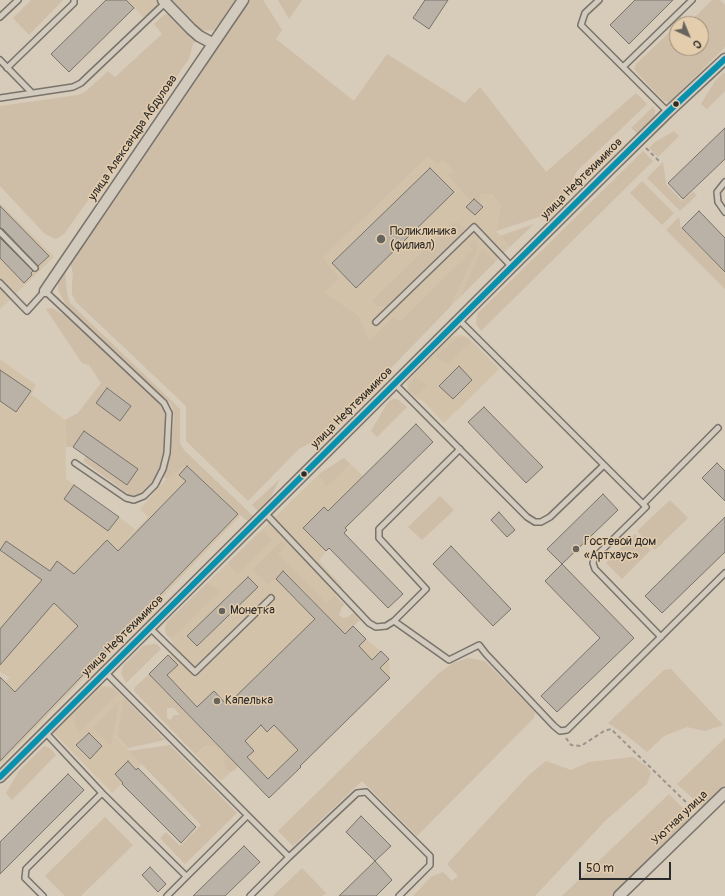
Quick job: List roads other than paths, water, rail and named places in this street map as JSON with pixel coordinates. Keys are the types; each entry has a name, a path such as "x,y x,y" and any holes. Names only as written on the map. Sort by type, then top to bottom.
{"street":[{"name":"улица Александра Абдулова","path":"45,291 242,0"},
{"path":"164,1 195,32 212,43"},
{"name":"улица Нефтехимиков","path":"0,777 668,112 725,59"},
{"name":"Уютная улица","path":"619,896 725,793"}],"lane":[{"path":"0,18 18,0"},
{"path":"7,68 74,3 74,0"},
{"path":"599,0 585,13 581,25 668,112"},
{"path":"623,67 692,0"},
{"path":"0,98 73,87 81,83 164,1"},
{"path":"0,60 32,93"},
{"path":"725,182 717,192 718,202 725,212"},
{"path":"376,322 474,227 512,267"},
{"path":"0,232 35,268"},
{"path":"0,283 27,311 45,291 164,403 169,413 167,453 163,469 155,485 144,496 134,500 126,498 75,463"},
{"path":"459,320 646,507 595,557 593,563 595,569 661,637"},
{"path":"395,384 527,517 535,522 541,522 550,517 604,465"},
{"path":"644,504 718,428"},
{"path":"265,513 369,623 376,627 386,626 394,621 426,588 379,538 379,529 460,449"},
{"path":"394,621 449,660 479,645 554,726 560,731 567,730 725,573"},
{"path":"150,628 195,672 271,598"},
{"path":"105,672 289,857"},
{"path":"45,732 102,792 186,876"},
{"path":"43,896 25,878 26,869 102,792"},
{"path":"250,896 357,793 366,792 430,856 430,866 399,896"},
{"path":"167,896 247,816"}],"place":[{"name":"Поликлиника (филиал)","path":"381,239"},
{"name":"Гостевой дом «Артхаус»","path":"576,549"},
{"name":"Монетка","path":"222,611"},
{"name":"Капелька","path":"217,701"}]}
